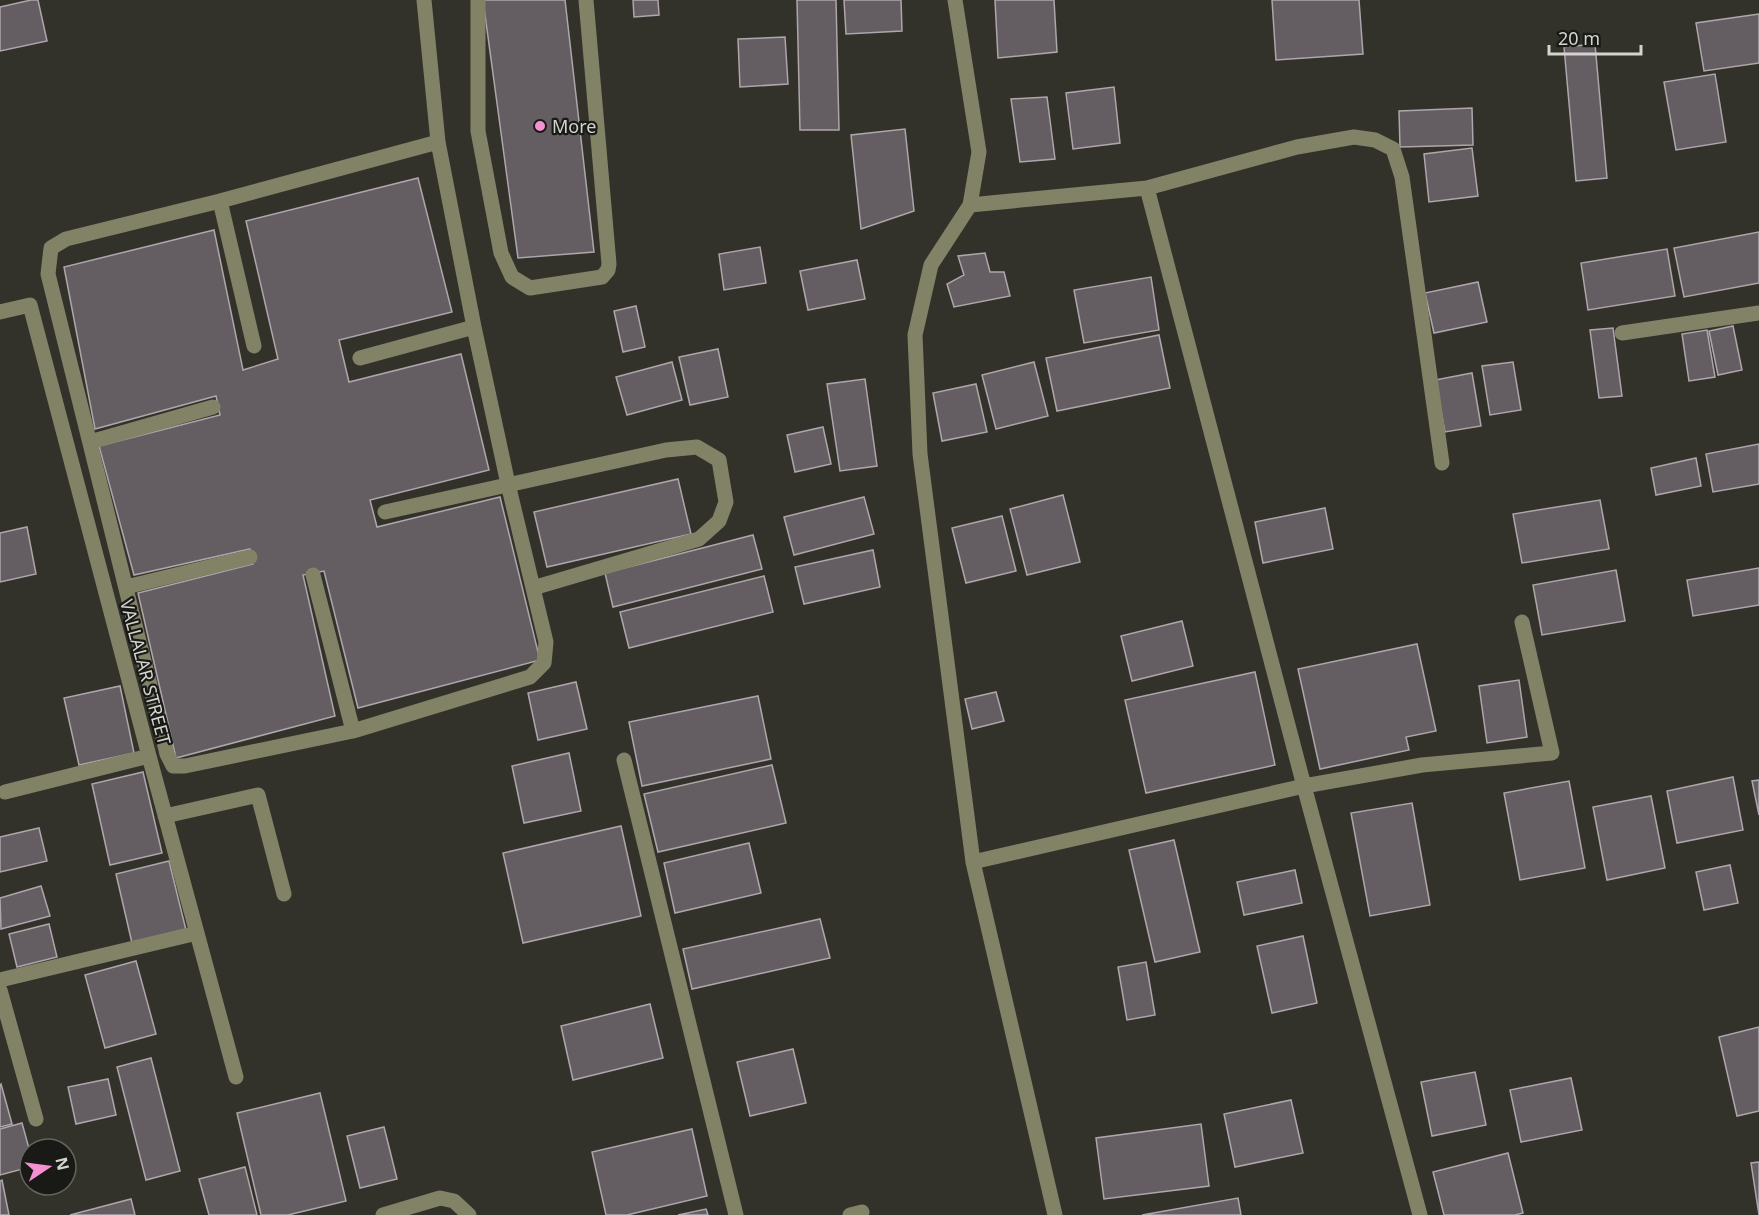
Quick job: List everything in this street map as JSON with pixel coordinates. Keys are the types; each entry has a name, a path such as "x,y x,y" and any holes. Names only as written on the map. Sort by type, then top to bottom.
{"street":[{"path":"424,0 438,142 474,327 508,484 546,642 544,663 530,678 352,730 185,766 173,766 167,754 48,274 51,248 66,239 220,201 438,142"},
{"path":"478,0 478,130 501,253 512,277 530,288 602,277 608,270 586,0"},
{"path":"955,0 979,152 970,205 930,265 915,335 920,454 973,862 1055,1215"},
{"path":"970,205 1147,188 1297,147 1354,137 1375,140 1393,149 1402,177 1442,463"},
{"path":"1147,188 1304,786 1420,1215"},
{"path":"220,201 254,346"},
{"name":"VALLALAR STREET","path":"0,312 30,305 236,1077"},
{"path":"1622,333 1759,313"},
{"path":"360,358 474,327"},
{"path":"90,442 213,407"},
{"path":"385,512 666,450 697,447 719,460 726,502 719,521 699,539 533,588"},
{"path":"126,587 250,557"},
{"path":"313,575 352,730"},
{"path":"973,862 1304,786 1422,765 1552,753 1522,622"},
{"path":"5,792 149,756"},
{"path":"624,760 736,1215"},
{"path":"165,816 258,795 284,894"},
{"path":"0,980 197,933"},
{"path":"0,990 36,1119"},
{"path":"383,1215 440,1198 454,1201 469,1215"}],"building":[{"path":"38,0 47,41 0,51 0,7"},
{"name":"More","path":"483,0 565,0 594,252 518,258"},
{"path":"633,0 658,0 659,15 634,17"},
{"path":"797,0 836,0 839,130 800,130"},
{"path":"844,0 901,0 902,31 846,34"},
{"path":"995,0 1054,0 1057,52 998,58"},
{"path":"1272,0 1359,0 1363,54 1276,60"},
{"path":"1759,14 1759,63 1704,71 1696,23"},
{"path":"785,37 788,84 740,87 738,39"},
{"path":"1595,44 1607,178 1576,181 1564,47"},
{"path":"1715,74 1726,142 1676,150 1664,82"},
{"path":"1114,87 1120,143 1073,149 1066,93"},
{"path":"1047,97 1055,159 1020,162 1011,99"},
{"path":"1472,108 1473,145 1400,147 1399,111"},
{"path":"905,129 914,211 861,229 851,135"},
{"path":"1472,148 1478,196 1429,202 1424,154"},
{"path":"418,178 452,312 339,340 349,382 461,354 489,470 370,500 377,527 500,497 540,660 358,708 324,571 303,575 335,716 176,758 138,593 253,564 250,549 134,575 99,446 220,415 216,396 95,429 64,267 214,230 243,370 278,359 246,221"},
{"path":"1759,232 1759,283 1684,297 1674,248"},
{"path":"760,247 766,283 724,290 719,254"},
{"path":"1667,249 1675,296 1588,310 1581,263"},
{"path":"985,253 990,272 1004,272 1010,296 954,307 947,284 964,275 958,256"},
{"path":"857,260 865,299 808,310 800,271"},
{"path":"1151,277 1159,330 1084,343 1074,290"},
{"path":"1478,282 1487,322 1434,333 1425,293"},
{"path":"636,306 645,347 623,352 614,311"},
{"path":"1733,326 1742,370 1718,375 1709,331"},
{"path":"1613,328 1622,396 1599,398 1590,330"},
{"path":"1707,330 1715,377 1689,381 1682,334"},
{"path":"1159,335 1170,388 1057,411 1046,358"},
{"path":"718,349 728,397 690,405 679,357"},
{"path":"672,362 682,400 627,415 616,377"},
{"path":"1034,362 1048,416 996,429 982,375"},
{"path":"1513,362 1521,410 1490,415 1482,366"},
{"path":"1472,373 1481,426 1445,432 1435,380"},
{"path":"865,379 877,466 840,471 827,384"},
{"path":"976,384 987,432 942,441 933,393"},
{"path":"823,427 831,464 795,472 787,435"},
{"path":"1759,444 1759,484 1713,492 1706,454"},
{"path":"1696,458 1701,486 1656,495 1651,468"},
{"path":"678,479 691,534 547,567 534,512"},
{"path":"1063,495 1080,562 1027,575 1010,509"},
{"path":"864,497 874,534 794,555 784,517"},
{"path":"1600,500 1609,549 1522,563 1513,514"},
{"path":"1325,508 1333,549 1263,563 1255,522"},
{"path":"1002,516 1016,571 966,583 952,528"},
{"path":"27,527 36,574 0,582 0,533"},
{"path":"753,535 762,569 613,607 605,573"},
{"path":"873,550 880,587 804,604 795,567"},
{"path":"1759,568 1759,605 1693,616 1687,580"},
{"path":"1616,570 1625,621 1542,635 1533,585"},
{"path":"764,576 773,612 629,648 620,612"},
{"path":"1182,621 1193,666 1132,681 1121,636"},
{"path":"1417,644 1436,731 1406,737 1409,750 1320,769 1298,669"},
{"path":"1255,672 1275,765 1146,793 1125,700"},
{"path":"1519,680 1527,737 1487,743 1479,686"},
{"path":"576,682 587,729 538,740 528,693"},
{"path":"120,686 134,753 79,765 64,698"},
{"path":"996,692 1004,721 972,729 965,699"},
{"path":"758,696 771,759 642,786 629,722"},
{"path":"569,753 581,811 524,823 512,766"},
{"path":"772,765 786,823 658,852 644,794"},
{"path":"143,772 162,853 110,865 92,784"},
{"path":"1733,777 1743,830 1677,843 1667,791"},
{"path":"1759,780 1759,815 1752,781"},
{"path":"1569,781 1585,868 1520,880 1504,793"},
{"path":"1651,796 1665,868 1607,880 1593,807"},
{"path":"1412,803 1430,905 1370,916 1351,813"},
{"path":"621,826 641,916 523,943 503,853"},
{"path":"39,828 47,861 0,872 0,837"},
{"path":"1174,840 1200,952 1155,962 1129,850"},
{"path":"749,843 761,893 675,913 664,863"},
{"path":"169,861 186,930 132,943 116,874"},
{"path":"1730,865 1738,903 1704,910 1696,872"},
{"path":"1295,870 1302,903 1244,915 1237,882"},
{"path":"41,886 50,916 1,929 0,898"},
{"path":"820,919 830,958 692,989 683,949"},
{"path":"49,924 57,957 17,967 9,934"},
{"path":"1303,936 1317,1003 1272,1013 1257,946"},
{"path":"136,961 156,1034 105,1048 85,975"},
{"path":"1146,962 1155,1015 1127,1020 1118,967"},
{"path":"650,1004 663,1058 573,1080 561,1026"},
{"path":"1759,1027 1759,1111 1737,1116 1719,1037"},
{"path":"793,1049 806,1103 750,1116 737,1062"},
{"path":"151,1058 180,1171 146,1180 117,1067"},
{"path":"1475,1072 1486,1125 1432,1136 1421,1082"},
{"path":"1571,1078 1582,1130 1521,1142 1510,1090"},
{"path":"108,1079 116,1115 76,1124 68,1087"},
{"path":"0,1085 12,1124 0,1127"},
{"path":"320,1093 346,1201 288,1215 261,1215 237,1113"},
{"path":"1291,1100 1303,1153 1235,1167 1224,1114"},
{"path":"22,1123 26,1137 18,1137 18,1170 0,1175 0,1129"},
{"path":"1201,1124 1209,1186 1104,1199 1096,1138"},
{"path":"384,1127 397,1179 360,1188 347,1136"},
{"path":"692,1129 707,1196 627,1215 606,1215 592,1152"},
{"path":"1508,1153 1523,1213 1444,1215 1433,1172"},
{"path":"1759,1162 1759,1215 1751,1163"},
{"path":"245,1167 257,1215 209,1215 199,1179"},
{"path":"2,1180 9,1215 0,1215 0,1181"},
{"path":"1238,1198 1241,1215 1142,1215"},
{"path":"131,1199 135,1215 70,1215"},
{"path":"706,1209 708,1215 678,1215"}],"place":[{"name":"More","path":"540,126"}]}
